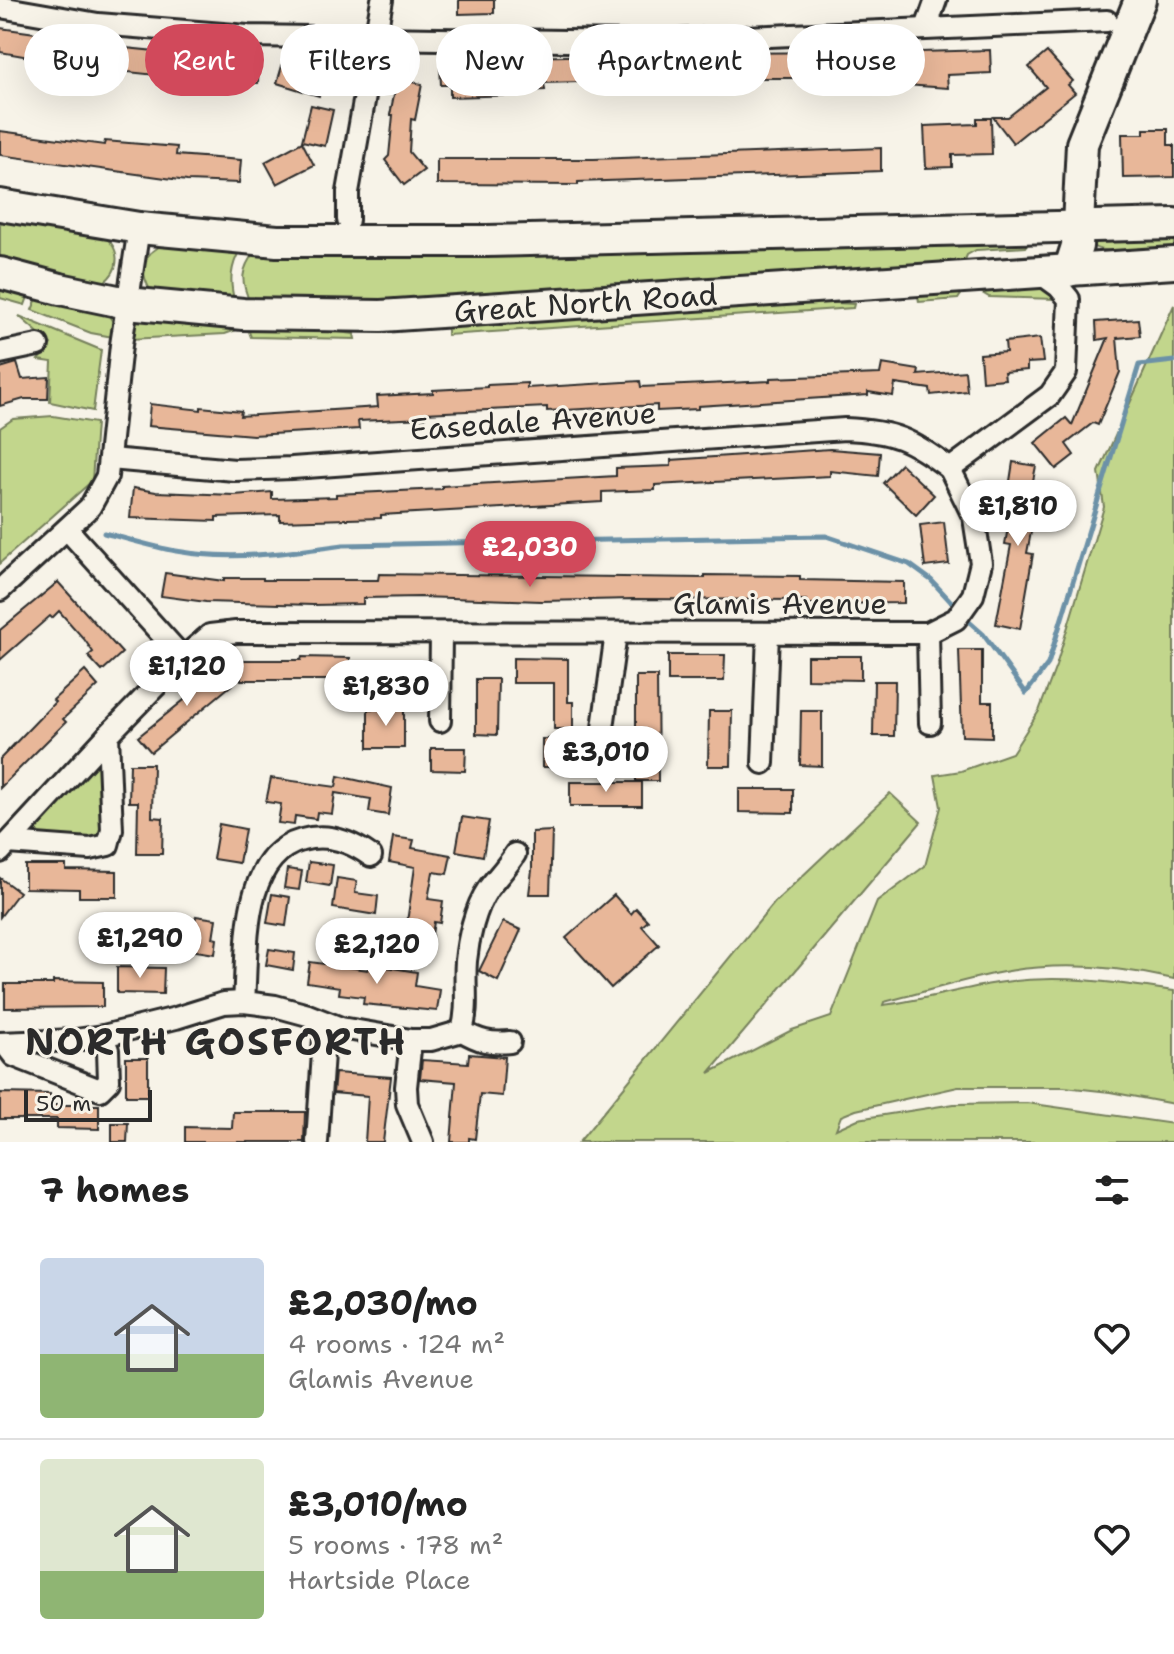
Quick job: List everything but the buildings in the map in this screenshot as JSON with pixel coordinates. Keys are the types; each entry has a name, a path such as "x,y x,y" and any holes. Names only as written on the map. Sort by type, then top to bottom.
{"main road":[{"path":"1060,281 1077,246 1082,144 1140,0"},
{"path":"1078,177 1102,203 1125,214 1174,223"},
{"name":"Great North Road","path":"0,205 139,228 277,241 487,241 1174,223"},
{"path":"1078,227 1085,245 1105,253 1155,252 1174,256"},
{"name":"Great North Road","path":"0,273 127,303 243,314 381,316 899,281 1060,281 1174,263"}],"street":[{"path":"378,24 382,0"},
{"path":"926,28 936,0"},
{"path":"0,7 98,24 280,36"},
{"path":"420,39 633,42 1107,21"},
{"path":"348,220 348,192 365,96"},
{"path":"0,590 90,507 100,492 110,459 127,303 139,228"},
{"path":"950,469 1050,395 1066,372 1060,281"},
{"path":"0,353 38,345"},
{"name":"Easedale Avenue","path":"110,459 235,470 278,469 845,429 881,431 922,447 950,469"},
{"name":"Glamis Avenue","path":"4,847 108,735 183,658 210,635 236,632 928,633 956,619 973,595 981,563 974,518 950,469"},
{"path":"67,529 183,658"},
{"path":"599,757 616,633"},
{"path":"763,763 768,633"},
{"path":"928,633 930,723"},
{"path":"440,721 441,634"},
{"path":"4,847 90,849 108,845 112,830 108,735"},
{"path":"244,1002 252,902 269,859 289,843 315,836 343,841 371,856"},
{"path":"462,1031 468,1004 466,963 477,914 490,887 515,854"},
{"path":"2,1043 103,1036 224,1003 244,1002 275,1006 341,1028 411,1040 431,1040 462,1031"},
{"path":"317,1142 325,1023"},
{"path":"462,1031 475,1040 495,1044 510,1042"},
{"path":"2,1043 14,1056 100,1090 109,1081 108,1050 103,1036"},
{"path":"411,1040 407,1104 423,1142"}],"green space":[{"path":"0,219 100,234 115,251 114,271 103,283 0,264"},
{"path":"1174,232 1174,246 1120,250 1094,247 1088,236"},
{"path":"1032,238 1026,247 976,250 967,255 961,269 415,307 251,305 243,276 256,249"},
{"path":"166,243 241,248 232,275 235,303 150,290 144,274 144,262"},
{"path":"0,286 29,294 25,305 0,298"},
{"path":"1043,288 1055,299 989,297 977,290"},
{"path":"965,289 958,299 919,302 918,296"},
{"path":"38,296 107,312 114,324 113,337 91,333 32,310"},
{"path":"801,301 854,304 853,308 447,335 447,326"},
{"path":"1174,305 1174,979 1092,967 1030,968 962,981 884,1002 883,1005 1019,980 1107,982 1174,991 1174,1104 1064,1087 958,1087 856,1110 841,1116 836,1129 858,1119 954,1104 1027,1103 1174,1124 1174,1142 579,1142 775,902 890,793 921,822 709,1073 792,1030 831,1017 877,902 925,866 941,807 935,775 961,771 1012,753 1039,711 1056,666 1104,507 1099,472"},
{"path":"19,316 101,350 93,411 50,402 52,362 38,360 51,344"},
{"path":"144,317 235,325 236,330 225,334 130,339 136,322"},
{"path":"248,329 316,329 354,334 355,339 251,337"},
{"path":"53,416 96,423 92,481 0,563 0,428 13,419"},
{"path":"94,761 101,772 102,833 95,841 42,838 34,826"}],"waterway":[{"path":"966,619 983,634 1026,693 1048,664 1139,365 1174,361"},
{"path":"104,533 176,551 239,556 343,545 826,536 909,564 931,580 955,606"}],"district":[{"name":"NORTH GOSFORTH","path":"216,1041"}]}
